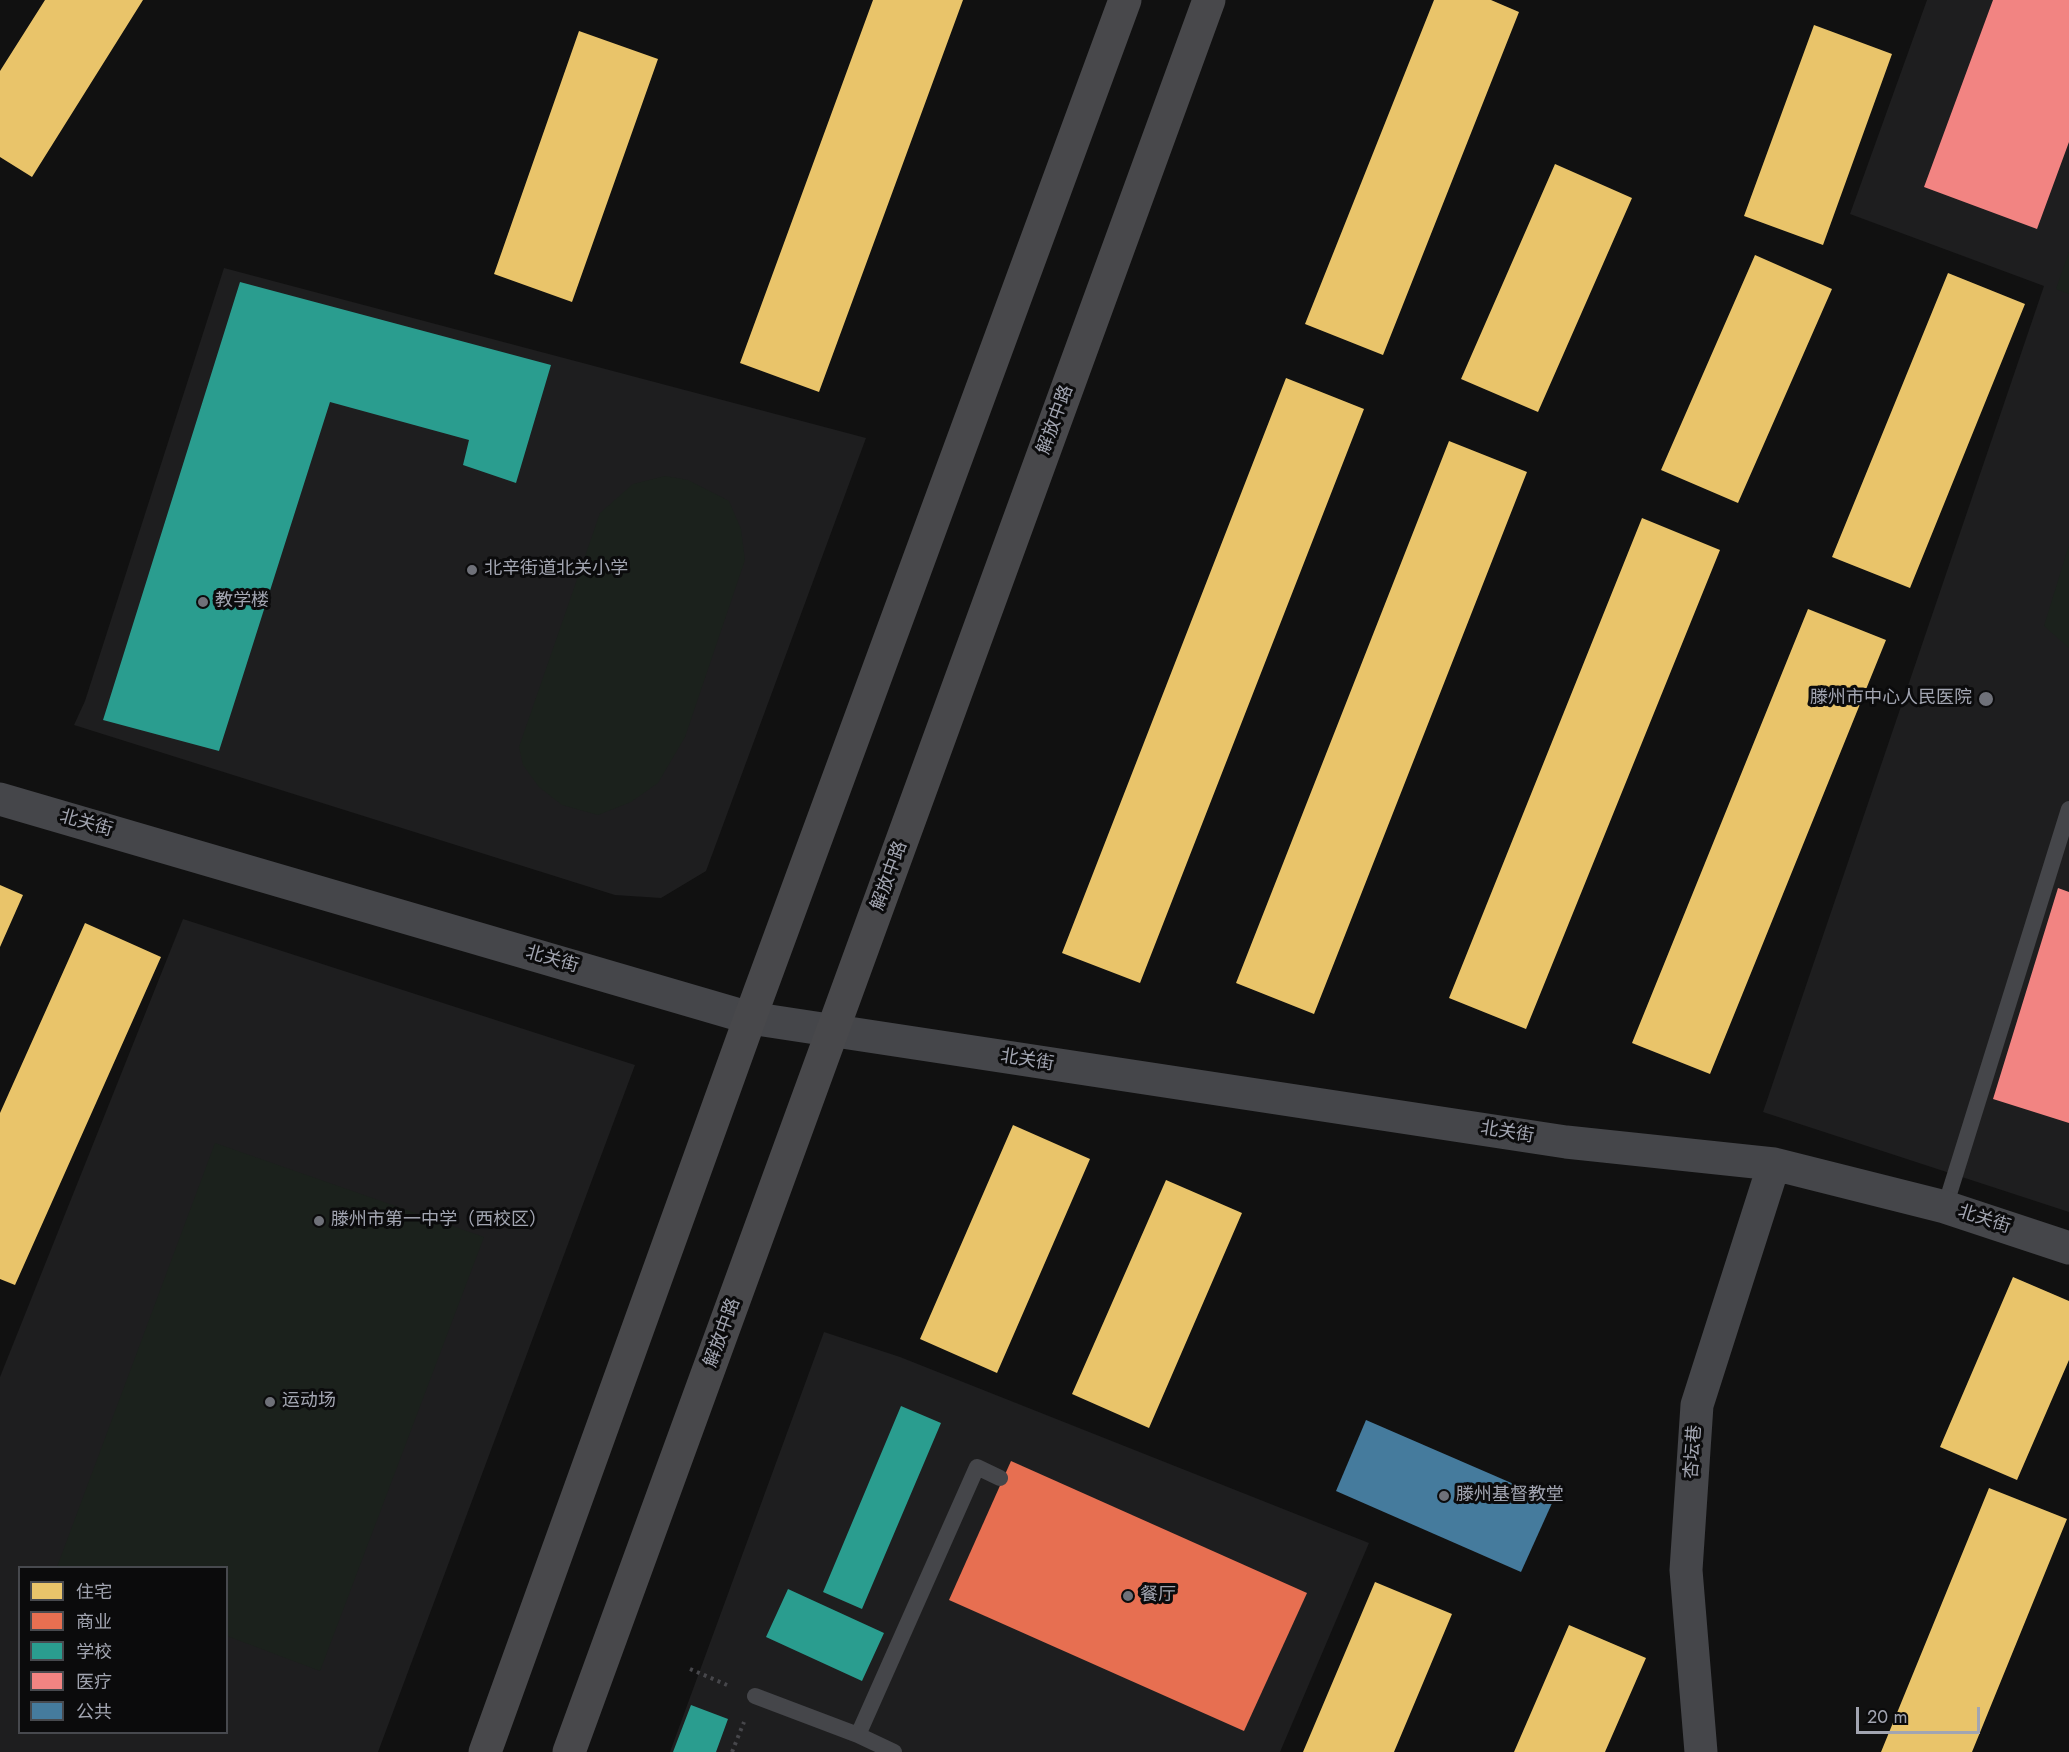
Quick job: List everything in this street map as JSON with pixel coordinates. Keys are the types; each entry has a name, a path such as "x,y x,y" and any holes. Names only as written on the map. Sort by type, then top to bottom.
{"main road":[{"path":"485,1752 750,1018 1125,0"},
{"name":"解放中路","path":"568,1752 834,1032 1209,0"}],"street":[{"name":"北关街","path":"0,799 750,1018 1566,1142 1774,1164 1946,1207 2069,1248"},
{"name":"杏坛巷","path":"1701,1752 1686,1570 1697,1405 1774,1164"}],"lane":[{"path":"1946,1207 2069,809"},
{"path":"858,1736 977,1467 1000,1478"},
{"path":"755,1696 894,1752"}],"shaded area":[{"name":"滕州市中心人民医院","path":"1927,0 2069,0 2069,1212 1763,1112 2044,286 1850,214"},
{"path":"2069,252 2069,294 2056,289"},
{"name":"北辛街道北关小学","path":"224,268 866,438 706,871 661,898 615,895 74,725 85,701"},
{"path":"665,476 688,480 729,501 741,529 745,560 685,737 658,783 631,802 598,815 562,805 539,787 523,765 519,747 600,513 633,484"},
{"path":"2069,545 2069,648 2044,626"},
{"name":"滕州市第一中学（西校区）","path":"183,919 635,1065 378,1752 0,1752 0,1377"},
{"name":"运动场","path":"215,1143 484,1237 320,1671 228,1636 228,1566 57,1566"},
{"path":"824,1332 900,1357 1369,1543 1280,1752 670,1752"}],"building: 住宅":[{"path":"45,0 143,0 32,177 0,157 0,71"},
{"path":"873,0 963,0 819,392 740,363"},
{"path":"1434,0 1491,0 1519,12 1383,355 1305,324"},
{"path":"1814,25 1892,54 1823,245 1744,216"},
{"path":"579,31 658,59 572,302 494,274"},
{"path":"1555,164 1632,198 1538,412 1461,379"},
{"path":"1755,255 1832,289 1738,503 1661,470"},
{"path":"1948,273 2025,304 1910,588 1832,557"},
{"path":"1286,378 1364,409 1140,983 1062,953"},
{"path":"1449,441 1527,472 1314,1014 1236,983"},
{"path":"1642,518 1720,550 1526,1029 1449,998"},
{"path":"1808,609 1886,640 1710,1074 1632,1043"},
{"path":"0,885 23,895 0,947"},
{"path":"85,923 161,957 15,1285 0,1279 0,1113"},
{"path":"1013,1125 1090,1159 997,1373 920,1339"},
{"path":"1166,1180 1242,1213 1149,1428 1072,1394"},
{"path":"2013,1277 2069,1301 2069,1360 2017,1480 1940,1447"},
{"path":"1989,1488 2067,1519 1972,1752 1881,1752"},
{"path":"1375,1582 1452,1614 1394,1752 1303,1752"},
{"path":"1569,1625 1646,1658 1605,1752 1514,1752"}],"building: 商业":[{"name":"餐厅","path":"1011,1461 1307,1593 1244,1731 949,1600"}],"building: 学校":[{"name":"教学楼","path":"240,282 551,365 516,483 463,465 469,440 330,402 219,751 103,720"},
{"path":"901,1406 941,1423 862,1609 823,1592"},
{"path":"788,1589 884,1633 862,1681 766,1637"},
{"path":"691,1705 728,1719 716,1752 673,1752"}],"building: 医疗":[{"path":"1993,0 2069,0 2069,142 2037,229 1924,187"},
{"path":"2058,888 2069,892 2069,1123 1993,1099"}],"building: 公共":[{"name":"滕州基督教堂","path":"1366,1420 1553,1501 1521,1572 1336,1491"}],"place":[{"name":"北辛街道北关小学","path":"472,570"},
{"name":"教学楼","path":"203,602"},
{"name":"滕州市中心人民医院","path":"1986,699"},
{"name":"滕州市第一中学（西校区）","path":"319,1221"},
{"name":"运动场","path":"270,1402"},
{"name":"滕州基督教堂","path":"1444,1496"},
{"name":"餐厅","path":"1128,1596"}]}
